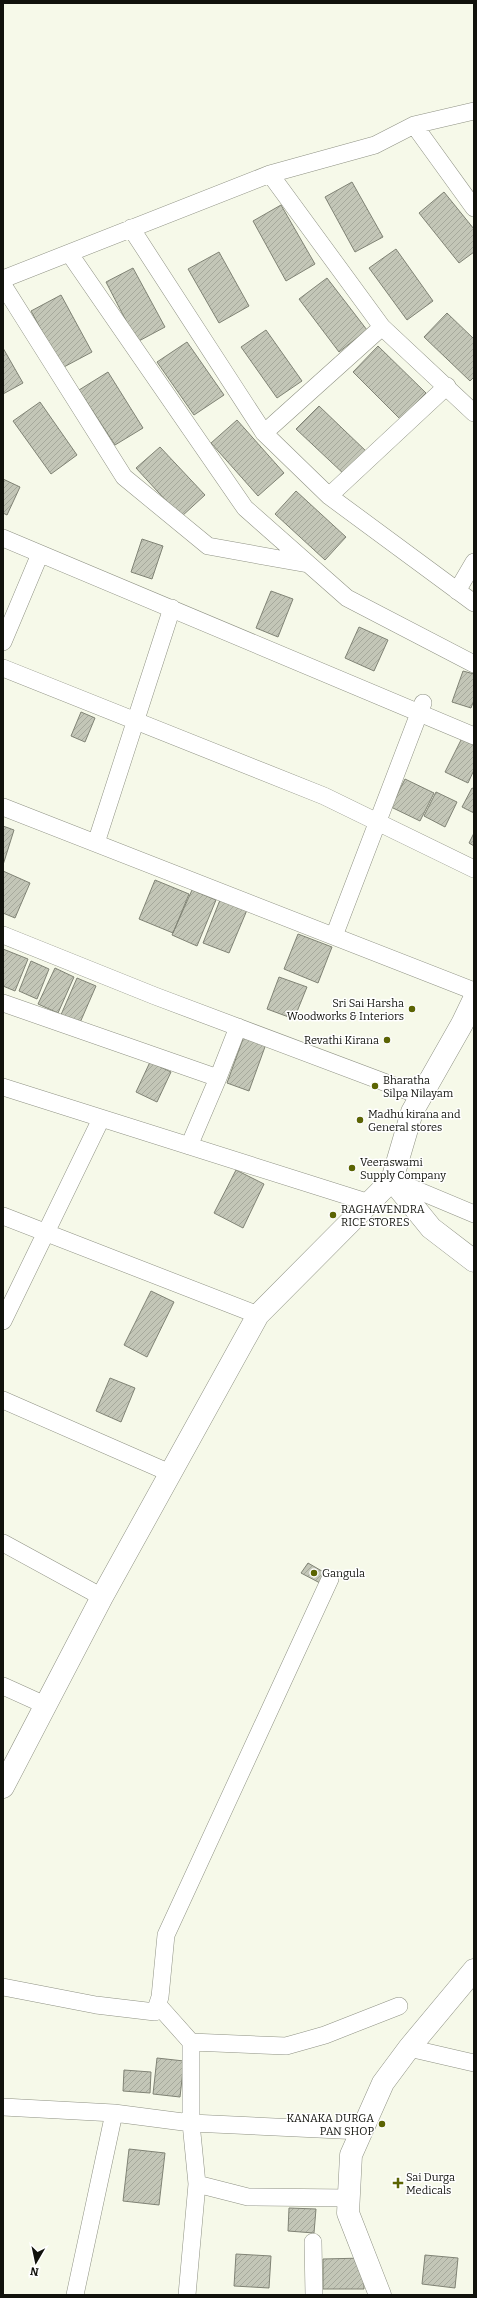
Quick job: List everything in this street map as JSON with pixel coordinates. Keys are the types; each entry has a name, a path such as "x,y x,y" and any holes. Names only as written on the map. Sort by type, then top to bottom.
{"main road":[{"path":"3,1787 102,1597 258,1316 392,1180 412,1112 421,1096 468,1027 474,999"},
{"path":"392,1180 431,1228 474,1261"},
{"path":"380,2295 348,2213 351,2155 383,2083 409,2048 474,1970"}],"street":[{"path":"3,279 270,174 375,145 414,125 474,111"},
{"path":"414,125 474,208"},
{"path":"270,174 382,327 472,407"},
{"path":"131,228 264,434 329,496 474,603"},
{"path":"69,252 245,508 347,598 466,662 474,664"},
{"path":"3,285 124,477 208,546 309,564"},
{"path":"264,434 382,327"},
{"path":"329,496 447,386"},
{"path":"3,538 421,708 474,736"},
{"path":"3,642 40,554"},
{"path":"457,591 474,562"},
{"path":"96,843 172,608"},
{"path":"3,668 324,796 474,869"},
{"path":"334,936 421,708"},
{"path":"3,808 474,991"},
{"path":"3,935 238,1027 421,1096"},
{"path":"3,1003 218,1078"},
{"path":"189,1146 238,1027"},
{"path":"3,1087 370,1203"},
{"path":"3,1321 101,1119"},
{"path":"392,1180 474,1214"},
{"path":"3,1216 258,1316"},
{"path":"3,1400 170,1473"},
{"path":"3,1542 102,1597"},
{"path":"3,1987 96,2005 155,2012 160,1997 166,1935 330,1579"},
{"path":"3,1686 45,1705"},
{"path":"158,2005 191,2042 191,2123 197,2184 187,2295"},
{"path":"191,2042 286,2046 325,2035 399,2006"},
{"path":"409,2048 474,2063"},
{"path":"3,2107 114,2113 191,2123 362,2131"},
{"path":"75,2295 114,2113"},
{"path":"197,2184 248,2197 349,2198"},
{"path":"313,2242 314,2295"}],"building":[{"path":"352,182 383,237 355,252 325,197"},
{"path":"444,192 474,229 474,252 459,263 419,213"},
{"path":"281,205 315,264 286,281 253,221"},
{"path":"396,249 433,301 407,320 369,268"},
{"path":"219,252 249,306 219,323 188,269"},
{"path":"133,268 165,327 137,342 106,282"},
{"path":"327,278 367,330 339,352 299,299"},
{"path":"61,295 92,352 62,368 31,311"},
{"path":"447,313 474,339 474,377 470,381 424,337"},
{"path":"266,330 302,381 277,398 241,347"},
{"path":"187,342 224,395 194,415 157,362"},
{"path":"378,346 426,393 400,419 353,372"},
{"path":"3,348 23,383 3,394"},
{"path":"108,372 143,428 115,445 79,390"},
{"path":"40,402 77,455 51,474 13,421"},
{"path":"319,406 368,453 346,476 296,429"},
{"path":"237,420 284,473 258,496 211,443"},
{"path":"160,447 205,495 181,517 136,468"},
{"path":"3,479 20,487 7,515 3,513"},
{"path":"296,491 346,537 325,560 275,514"},
{"path":"142,539 163,546 152,579 131,572"},
{"path":"271,591 293,599 278,637 256,628"},
{"path":"359,627 388,640 374,671 345,658"},
{"path":"463,671 474,674 474,700 471,708 452,702"},
{"path":"81,712 95,718 85,742 71,736"},
{"path":"462,738 474,743 474,770 468,783 445,772"},
{"path":"405,779 434,793 420,821 391,807"},
{"path":"472,788 474,789 474,813 462,807"},
{"path":"436,792 457,802 445,827 424,816"},
{"path":"3,826 14,830 3,865"},
{"path":"474,833 474,846 469,843"},
{"path":"3,871 30,883 15,918 3,913"},
{"path":"155,880 189,894 173,933 139,919"},
{"path":"192,890 216,900 197,946 172,935"},
{"path":"220,900 247,910 229,953 203,943"},
{"path":"298,934 332,947 318,983 284,969"},
{"path":"3,949 28,959 15,991 3,986"},
{"path":"31,961 49,969 37,999 19,991"},
{"path":"55,968 74,977 58,1013 38,1004"},
{"path":"279,977 307,987 294,1019 267,1009"},
{"path":"77,978 96,986 79,1025 60,1017"},
{"path":"244,1036 266,1044 249,1091 227,1083"},
{"path":"150,1062 171,1072 157,1102 136,1092"},
{"path":"236,1170 264,1184 243,1228 214,1213"},
{"path":"151,1291 174,1302 147,1357 124,1345"},
{"path":"110,1378 135,1388 121,1422 96,1411"},
{"name":"Gangula","path":"308,1563 327,1574 320,1583 301,1573"},
{"path":"157,2058 184,2061 180,2097 153,2094"},
{"path":"124,2070 151,2072 150,2093 123,2091"},
{"path":"129,2149 165,2153 159,2205 123,2201"},
{"path":"289,2208 316,2209 314,2233 288,2231"},
{"path":"236,2254 271,2256 269,2288 234,2286"},
{"path":"425,2255 458,2258 455,2288 422,2284"},
{"path":"364,2258 364,2289 323,2289 323,2259"}],"place":[{"name":"Sri Sai Harsha Woodworks & Interiors","path":"412,1009"},
{"name":"Revathi Kirana","path":"387,1040"},
{"name":"Bharatha Silpa Nilayam","path":"375,1086"},
{"name":"Madhu kirana and General stores","path":"360,1120"},
{"name":"Veeraswami Supply Company","path":"352,1168"},
{"name":"RAGHAVENDRA RICE STORES","path":"333,1215"},
{"name":"Gangula","path":"314,1573"},
{"name":"KANAKA DURGA PAN SHOP","path":"382,2124"},
{"name":"Sai Durga Medicals","path":"398,2183"}]}
